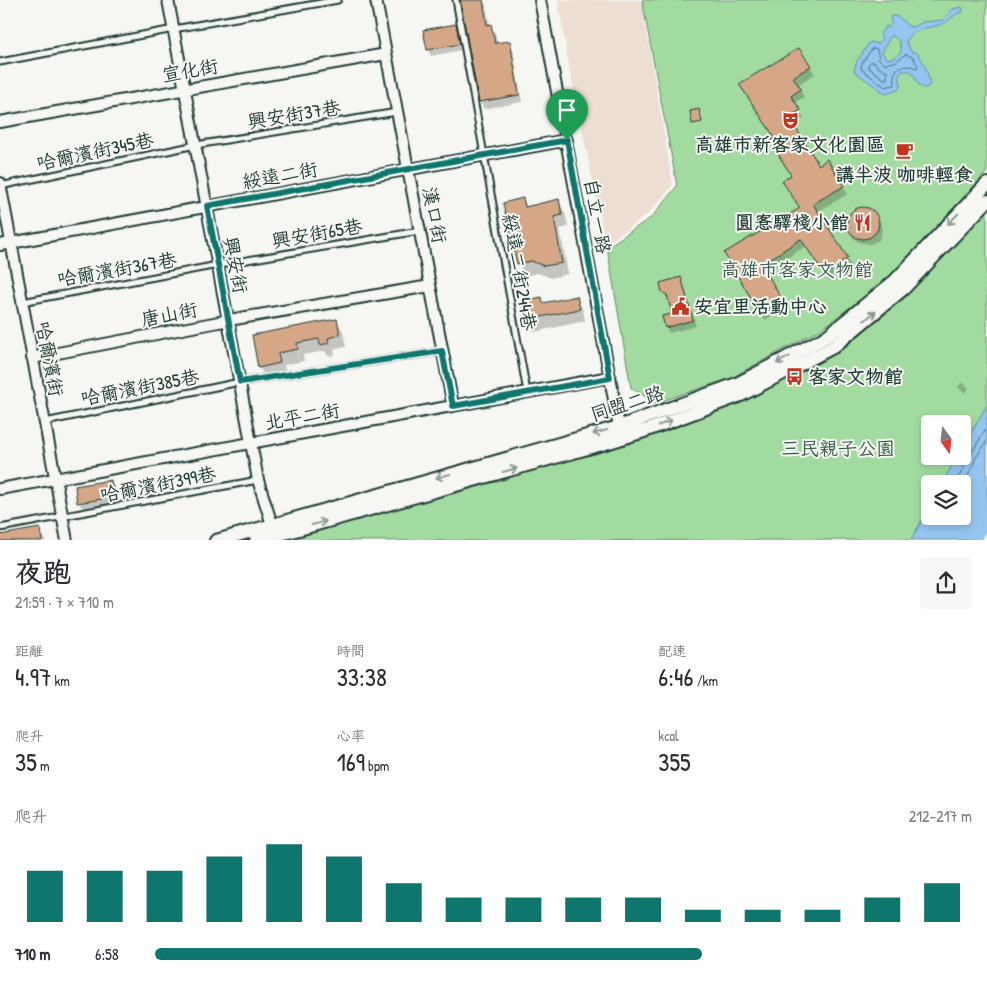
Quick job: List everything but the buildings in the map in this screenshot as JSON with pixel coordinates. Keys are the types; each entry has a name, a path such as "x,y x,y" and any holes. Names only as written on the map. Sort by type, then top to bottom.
{"street":[{"name":"興安街","path":"168,0 258,480 273,529"},
{"name":"漢口街","path":"376,0 453,406"},
{"name":"自立一路","path":"540,0 620,432"},
{"name":"宣化街","path":"0,122 386,54"},
{"name":"綏遠二街","path":"0,244 567,140"},
{"name":"同盟二路","path":"830,342 895,281 987,184"},
{"name":"哈爾濱街","path":"0,185 67,540"},
{"name":"同盟二路","path":"216,540 273,529 620,432 737,384 830,342 903,289 987,201"},
{"name":"唐山街","path":"32,358 229,320 430,286"},
{"name":"北平二街","path":"0,488 610,378"},
{"name":"同盟二路","path":"256,540 273,529"}],"lane":[{"path":"0,62 338,0"},
{"name":"綏遠二街244巷","path":"456,0 527,393"},
{"name":"興安街37巷","path":"196,145 397,112"},
{"name":"哈爾濱街345巷","path":"0,185 196,145"},
{"name":"興安街65巷","path":"218,265 420,231"},
{"name":"哈爾濱街367巷","path":"21,302 218,265"},
{"name":"哈爾濱街385巷","path":"45,422 240,382 442,351"},
{"name":"哈爾濱街399巷","path":"0,528 258,480"}],"shaded area":[{"path":"558,0 641,0 673,185 649,213 606,244 569,67"}],"green space":[{"name":"高雄市客家文物館","path":"642,0 987,0 987,172 885,281 821,329 731,378 656,403 631,388 607,247 652,217 677,186"},
{"name":"三民親子公園","path":"987,200 987,405 971,434 971,415 921,415 921,465 953,465 948,475 921,475 921,522 911,540 262,540 756,387"}],"water":[{"path":"962,7 963,12 958,13 940,25 915,32 906,42 912,52 916,52 919,55 927,71 930,84 928,87 923,88 920,86 911,71 902,71 899,76 901,84 898,90 886,94 854,71 857,61 869,43 878,44 882,39 880,34 892,22 891,16 899,17 908,26 914,27 923,22 943,20 953,9","holes":["893,36 900,43 901,52 893,58 886,59 882,52 890,37"]},
{"path":"987,405 987,529 981,540 911,540 921,522 921,525 971,525 971,475 947,475 952,465 971,465 971,433"}],"place":[{"name":"高雄市新客家文化園區","path":"790,121"},
{"name":"講半波 咖啡輕食","path":"904,151"},
{"name":"圓愙驛棧小館","path":"863,222"},
{"name":"安宜里活動中心","path":"680,306"},
{"name":"客家文物館","path":"794,376"}],"route":[{"path":"567,140 610,378 453,406 442,351 240,382 207,206 567,140"}]}
